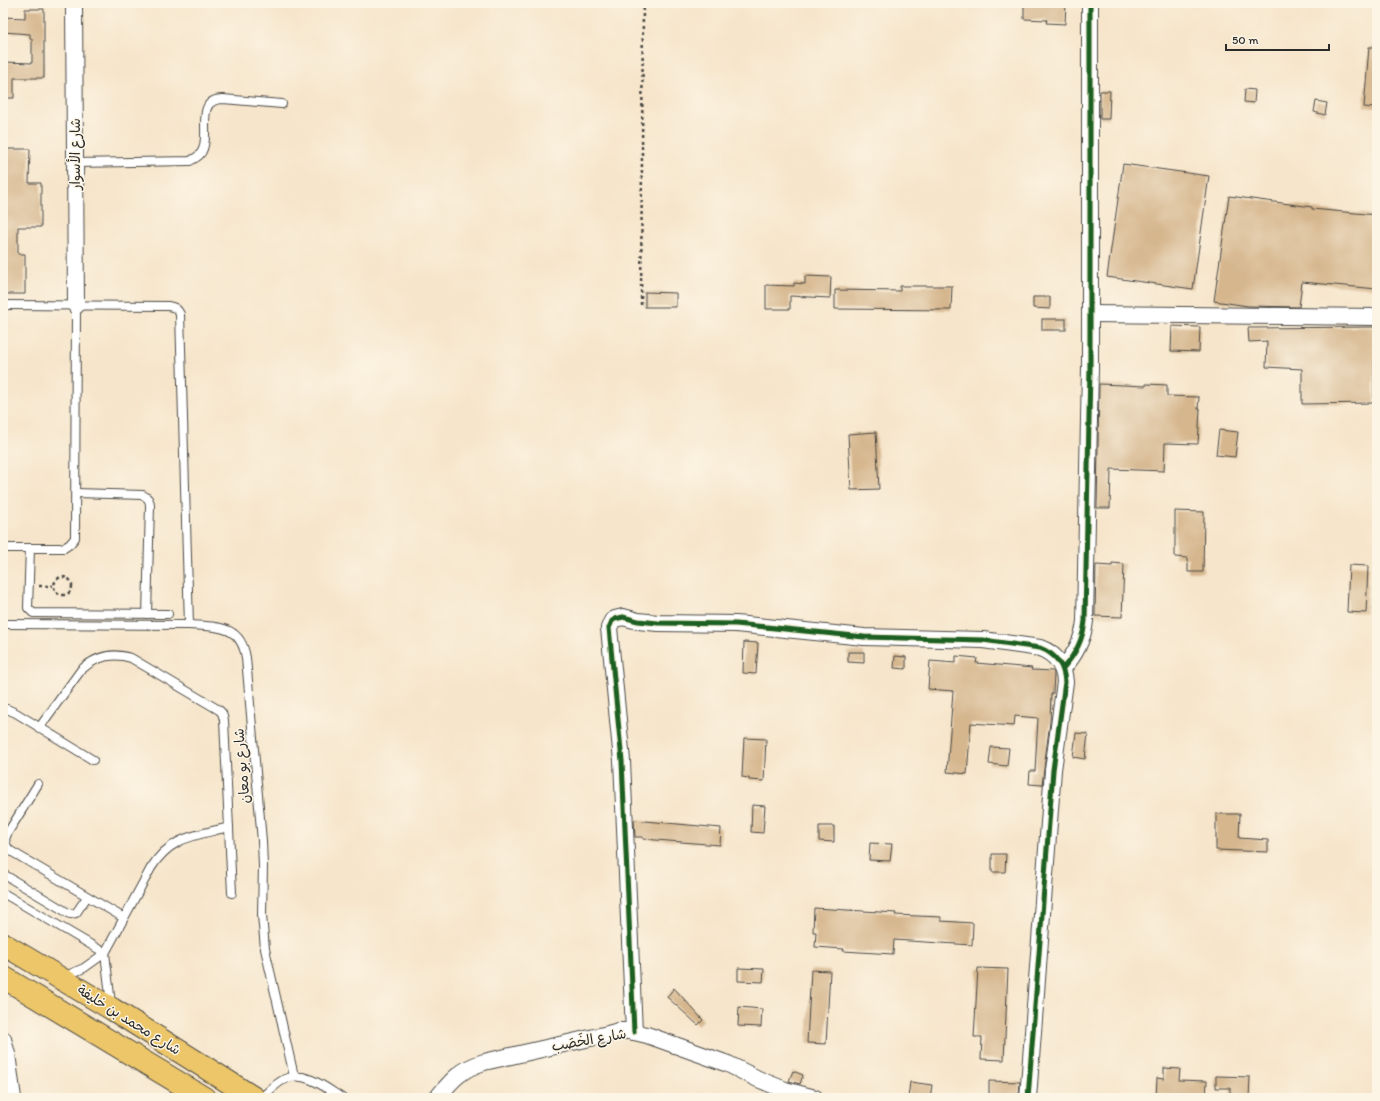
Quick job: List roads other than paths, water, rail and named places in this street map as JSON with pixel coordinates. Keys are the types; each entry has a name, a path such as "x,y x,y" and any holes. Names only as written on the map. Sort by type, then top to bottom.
{"highway":[{"name":"شارع محمد بن خليفة","path":"3,944 112,1009 254,1098"},
{"name":"شارع محمد بن خليفة","path":"3,977 177,1086 204,1098"}],"street":[{"name":"شارع الأسوار","path":"74,3 76,306"},
{"path":"1063,668 1079,644 1085,621 1090,314 1090,3"},
{"path":"1090,314 1377,317"},
{"path":"634,1032 622,761 609,628 612,621 618,617 623,617 638,621 658,623 736,624 864,637 954,638 983,640 1040,648 1054,655 1063,668 1065,682 1052,778 1028,1098"},
{"name":"شارع الخَصَب","path":"437,1098 457,1075 469,1067 484,1062 613,1032 634,1032 647,1034 728,1064 785,1090 815,1098"},
{"path":"3,1039 7,1054 13,1098"}],"lane":[{"path":"75,163 190,161 198,157 203,149 206,108 210,102 216,99 223,99 282,104"},
{"path":"3,305 168,306 178,309 180,314 188,625"},
{"path":"3,548 64,548 75,538 76,306"},
{"path":"76,493 143,495 147,497 150,502 147,614"},
{"path":"30,548 28,608 33,613 168,614"},
{"name":"شارع بو معان","path":"3,624 188,625 226,628 237,637 244,649 263,866 263,936 267,961 294,1076"},
{"path":"39,728 81,670 89,662 112,655 122,655 131,658 219,710 222,713 224,720 232,894"},
{"path":"3,709 16,713 93,760"},
{"path":"38,784 7,834 5,845 14,854 124,918"},
{"path":"60,978 84,968 105,954 151,868 157,858 165,850 174,843 184,839 229,828"},
{"path":"3,874 68,913 76,913 87,897"},
{"path":"3,893 105,954"},
{"path":"105,954 112,1009"},
{"path":"261,1098 285,1079 294,1076 312,1080 342,1098"}]}
